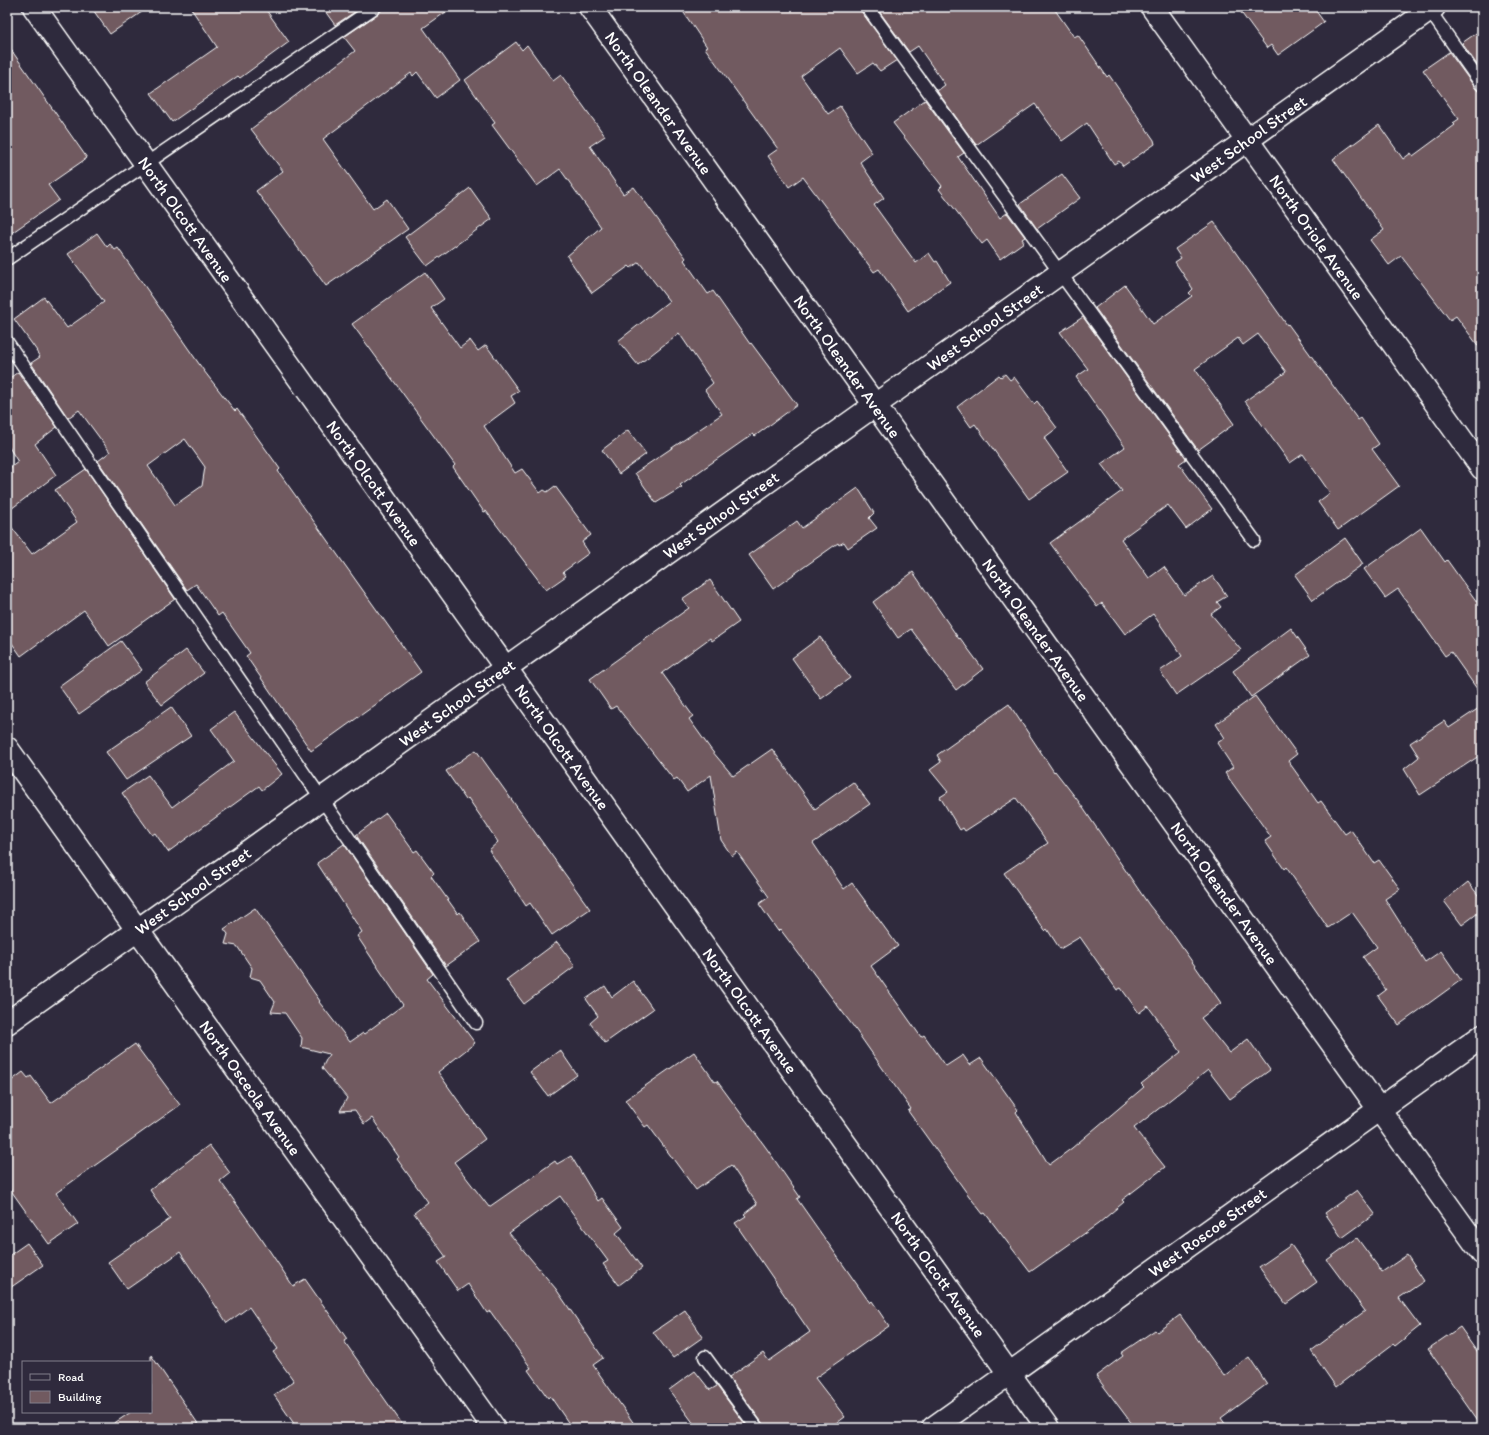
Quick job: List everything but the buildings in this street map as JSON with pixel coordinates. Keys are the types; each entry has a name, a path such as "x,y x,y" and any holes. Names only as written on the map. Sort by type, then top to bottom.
{"street":[{"name":"North Olcott Avenue","path":"34,7 1048,1428"},
{"name":"North Oleander Avenue","path":"590,7 1482,1253"},
{"name":"North Oriole Avenue","path":"1152,7 1482,468"},
{"name":"West School Street","path":"7,1023 1060,274 1430,8"},
{"name":"North Osceola Avenue","path":"7,748 494,1428"},
{"name":"West Roscoe Street","path":"933,1428 1482,1036"}],"lane":[{"path":"7,259 375,7"},
{"path":"867,7 1254,540"},
{"path":"1430,8 1482,85"},
{"path":"7,342 476,1023"},
{"path":"705,1356 757,1428"}]}
